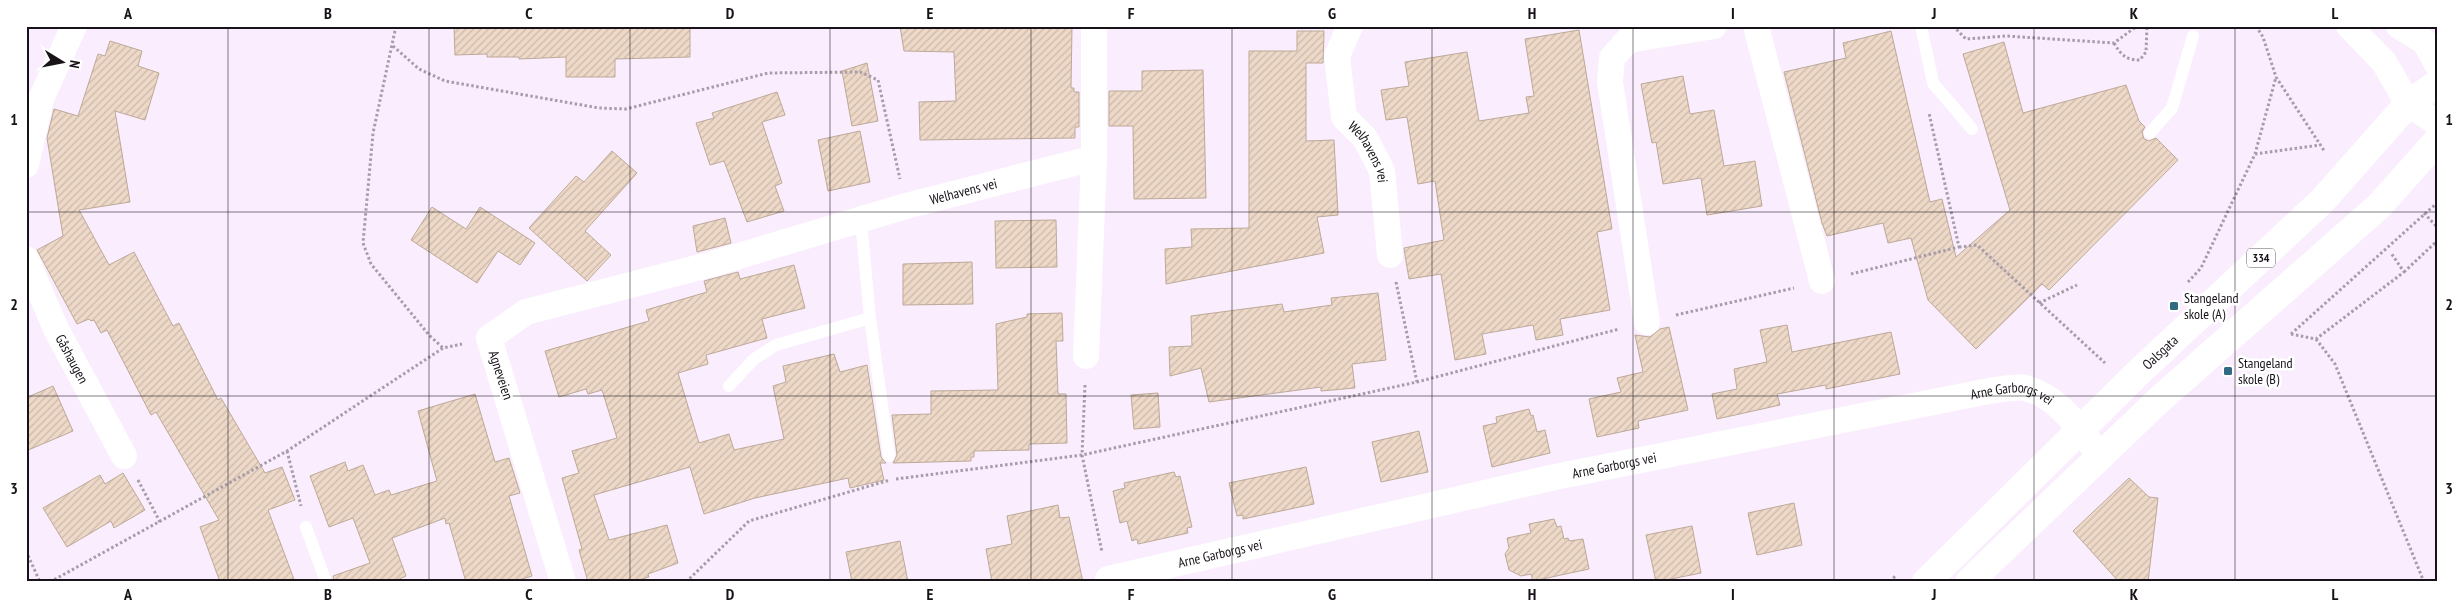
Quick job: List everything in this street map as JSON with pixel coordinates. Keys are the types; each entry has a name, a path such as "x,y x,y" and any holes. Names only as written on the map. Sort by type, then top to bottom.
{"main road":[{"name":"Oalsgata","path":"1926,582 2080,430 2322,201 2408,104 2437,84"},
{"path":"1969,582 2180,381 2379,206 2437,141"}],"street":[{"path":"26,165 41,99 74,26"},
{"path":"1086,356 1094,158 1094,26"},
{"name":"Welhavens vei","path":"1350,26 1337,56 1344,117 1365,138 1382,172 1390,255"},
{"path":"1647,322 1610,82 1612,58 1627,33 1714,26"},
{"path":"1756,26 1822,281"},
{"path":"2349,26 2384,62 2408,104 2437,123"},
{"path":"2399,26 2425,42 2437,64"},
{"name":"Welhavens vei","path":"712,264 906,206 1094,158"},
{"name":"Gåshaugen","path":"26,259 56,329 124,456"},
{"name":"Agneveien","path":"563,582 489,338 526,312 712,264"},
{"name":"Arne Garborgs vei","path":"1109,580 1555,477 1994,390 2024,387 2050,398 2101,456"}],"lane":[{"path":"1921,26 1933,83 1972,129"},
{"path":"2150,132 2172,108 2193,36"},
{"path":"861,221 870,318 889,456"},
{"path":"729,386 754,359 776,345 870,318"},
{"path":"306,527 326,582"}],"path":[{"path":"396,26 373,133 363,243 371,264 429,335 443,348"},
{"path":"1953,26 1966,39 2006,36 2114,44 2137,26"},
{"path":"2114,44 2121,55 2130,60 2140,60 2146,52 2148,26"},
{"path":"2256,26 2263,37 2276,77 2326,153"},
{"path":"393,46 419,69 445,81 599,108 626,110 768,73 860,72 878,80 906,206"},
{"path":"2181,289 2201,268 2254,154 2276,77"},
{"path":"1933,83 1929,115 1959,247"},
{"path":"2254,154 2320,145"},
{"path":"2424,582 2335,364 2316,339 2291,334 2437,203"},
{"path":"2424,213 2437,227"},
{"path":"2316,339 2404,272 2437,241"},
{"path":"686,582 749,521 894,479 1082,455 1417,382 1647,322 1959,247 1977,245 2112,370"},
{"path":"2391,254 2404,272"},
{"path":"1390,255 1417,382"},
{"path":"2039,303 2077,285"},
{"path":"50,582 287,451 443,348 489,338"},
{"path":"1086,356 1082,455 1109,580"},
{"path":"287,451 306,527"},
{"path":"124,456 160,522"},
{"path":"26,551 40,582"}],"building":[{"path":"454,26 690,26 690,57 615,59 615,77 566,77 566,57 519,59 519,57 487,57 487,54 455,55"},
{"path":"900,26 1072,26 1071,88 1074,88 1074,92 1079,92 1079,127 1075,127 1075,138 920,140 919,102 956,101 954,52 904,51"},
{"path":"1579,30 1612,229 1597,232 1610,310 1560,319 1563,335 1536,340 1533,325 1482,334 1486,354 1455,360 1441,274 1409,279 1404,248 1444,240 1435,181 1418,184 1407,117 1386,120 1381,90 1409,86 1405,62 1467,52 1479,121 1529,113 1526,97 1534,96 1525,39"},
{"path":"1297,31 1324,31 1323,63 1306,63 1306,141 1334,140 1338,215 1317,217 1324,253 1166,284 1165,249 1192,247 1191,229 1249,228 1249,51 1297,51"},
{"path":"1891,31 1930,202 1942,199 1956,257 2010,210 1963,54 2004,42 2023,113 2126,85 2139,121 2145,127 2142,132 2144,139 2149,141 2156,138 2178,160 2049,290 2042,284 1976,349 1928,300 1911,238 1888,243 1883,223 1827,236 1822,223 1784,72 1846,58 1843,43"},
{"path":"110,41 142,51 138,66 159,73 145,120 115,111 130,202 79,210 109,265 134,252 173,326 179,323 218,400 221,398 265,473 282,467 295,500 268,510 295,582 220,582 200,527 219,520 156,412 151,415 107,330 101,333 94,320 91,321 89,319 77,324 37,250 63,236 47,138 54,109 78,116 98,54 105,56"},
{"path":"867,63 878,121 852,126 842,71"},
{"path":"1203,70 1206,198 1134,199 1133,126 1109,126 1109,91 1142,91 1142,71"},
{"path":"1683,76 1690,114 1714,110 1724,166 1755,161 1762,206 1707,215 1701,178 1663,184 1656,142 1652,143 1641,84"},
{"path":"777,92 785,115 762,122 782,183 775,186 784,211 747,222 724,161 710,165 696,123 714,118 712,113"},
{"path":"860,131 870,182 828,191 818,140"},
{"path":"612,151 637,173 585,231 611,255 587,281 529,228 576,176 584,182"},
{"path":"432,207 466,229 480,207 535,243 520,265 498,251 477,283 411,240"},
{"path":"725,218 731,243 697,252 693,226"},
{"path":"1056,220 1057,267 996,268 995,221"},
{"path":"972,262 973,304 903,305 903,264"},
{"path":"794,265 805,308 762,319 767,338 706,355 708,364 678,373 699,443 729,434 734,450 784,439 773,386 786,382 783,366 834,354 840,372 867,365 881,457 886,463 880,463 884,480 850,488 848,478 755,498 704,514 690,467 594,495 609,540 667,525 678,563 648,574 649,577 632,582 588,582 579,550 582,549 562,478 579,473 572,451 617,438 602,390 588,394 586,389 559,397 545,351 649,321 646,310 707,292 704,281 738,272 740,279"},
{"path":"1378,293 1386,360 1352,364 1355,388 1321,391 1321,387 1209,402 1201,368 1170,376 1169,347 1192,346 1191,316 1282,304 1284,312 1332,305 1331,298"},
{"path":"1062,313 1063,341 1056,341 1058,394 1066,394 1067,443 1029,444 1029,450 974,451 974,457 971,457 971,461 893,463 897,455 892,415 931,414 931,391 998,390 996,324 1027,317 1027,314"},
{"path":"1787,325 1792,352 1891,332 1900,374 1826,389 1826,385 1777,394 1780,405 1717,419 1712,394 1737,389 1734,369 1767,362 1760,330"},
{"path":"1669,327 1688,410 1638,421 1639,428 1597,437 1589,399 1621,392 1617,378 1643,372 1635,335 1650,337 1660,329"},
{"path":"53,386 73,431 26,451 26,398"},
{"path":"1158,393 1160,427 1134,429 1131,395"},
{"path":"475,394 495,462 509,458 520,493 509,496 532,576 512,582 466,582 449,523 446,524 445,518 392,538 406,576 393,582 334,582 333,576 370,563 353,518 329,527 310,476 345,462 348,471 363,465 375,495 389,490 391,495 437,481 418,411"},
{"path":"1529,409 1531,416 1533,415 1537,432 1545,430 1550,453 1492,467 1483,426 1497,423 1496,417"},
{"path":"1419,431 1428,472 1381,482 1372,442"},
{"path":"1306,467 1314,504 1243,519 1243,515 1237,516 1229,483"},
{"path":"1174,472 1176,477 1180,476 1192,527 1187,528 1188,533 1138,544 1137,539 1132,541 1127,521 1120,523 1113,491 1125,488 1124,483"},
{"path":"123,473 145,510 114,528 111,521 67,547 43,508 100,475 105,484"},
{"path":"2129,478 2149,497 2158,498 2148,582 2119,582 2073,531"},
{"path":"1794,503 1802,545 1757,555 1748,513"},
{"path":"1058,505 1060,518 1069,517 1083,582 992,582 986,549 1012,544 1007,516"},
{"path":"1554,519 1557,527 1561,526 1564,539 1568,538 1569,541 1583,539 1589,569 1533,581 1531,574 1521,576 1509,570 1505,554 1509,548 1507,538 1531,533 1529,524"},
{"path":"1692,526 1701,573 1656,582 1646,535"},
{"path":"900,541 908,582 852,582 846,552"}],"place":[{"name":"Stangeland skole (A)","path":"2174,306"},
{"name":"Stangeland skole (B)","path":"2228,371"}]}
